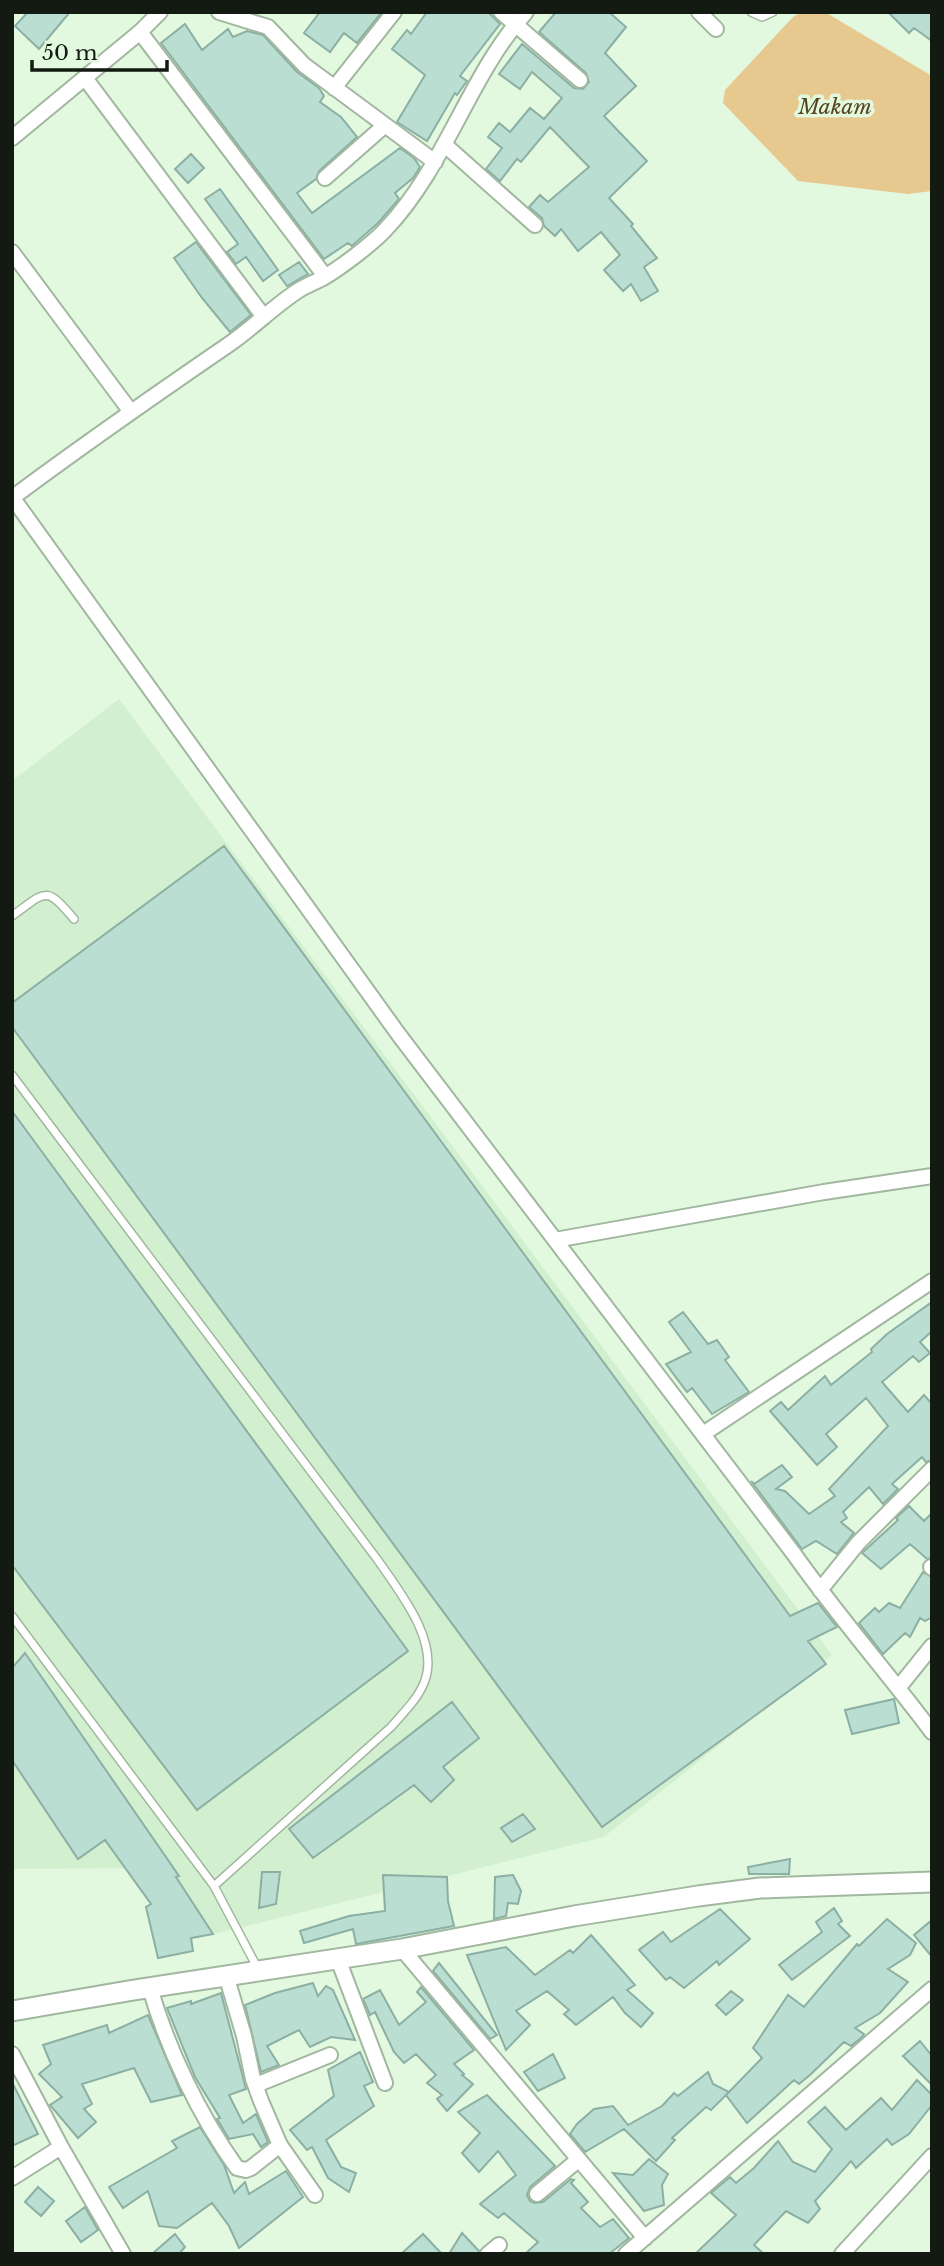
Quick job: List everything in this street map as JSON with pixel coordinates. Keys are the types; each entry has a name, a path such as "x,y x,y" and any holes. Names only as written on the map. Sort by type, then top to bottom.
{"main road":[{"path":"12,2011 402,1949 574,1916 698,1896 760,1888 932,1882"}],"street":[{"path":"12,138 140,32 160,12"},
{"path":"219,12 268,27 304,65 435,162"},
{"path":"334,88 394,12"},
{"path":"501,12 521,18 580,80"},
{"path":"699,12 716,29"},
{"path":"521,18 484,72 445,145 416,191 373,242 325,276 299,290 12,498 399,1035 820,1590 932,1732"},
{"path":"140,32 325,276"},
{"path":"85,78 264,317"},
{"path":"325,178 384,126"},
{"path":"445,145 535,225"},
{"path":"12,252 131,412"},
{"path":"555,1240 824,1192 932,1176"},
{"path":"703,1434 932,1281"},
{"path":"820,1590 858,1543 932,1469"},
{"path":"899,1687 932,1646"},
{"path":"402,1949 645,2238"},
{"path":"338,1959 385,2083"},
{"path":"226,1975 256,2085 280,2145 315,2195"},
{"path":"150,1988 188,2086 237,2168 251,2168 280,2145"},
{"path":"626,2254 932,1989"},
{"path":"12,2054 61,2147 123,2254"},
{"path":"256,2085 330,2054"},
{"path":"12,2179 61,2147"},
{"path":"842,2254 932,2156"},
{"path":"537,2194 578,2160"}],"lane":[{"path":"751,12 762,17 773,12"},
{"path":"12,916 37,898 47,895 55,897 74,919"},
{"path":"12,1075 377,1559 409,1606 426,1644 429,1665 424,1683 414,1700 391,1727 214,1886"},
{"path":"12,1616 214,1886 258,1970"}],"shaded area":[{"path":"119,699 832,1655 604,1837 179,1943 136,1868 12,1869 12,781"}],"green space":[{"name":"Makam","path":"801,12 825,12 932,76 932,191 908,194 798,181 723,103 725,90 793,17"}],"building":[{"path":"28,12 70,12 39,49 15,26"},
{"path":"320,12 382,12 357,43 344,33 330,52 304,33"},
{"path":"427,12 488,12 500,24 460,76 467,81 457,95 455,93 427,141 397,122 425,75 392,49 407,30 411,34"},
{"path":"556,12 609,12 626,27 605,53 636,86 604,116 647,161 609,198 633,224 631,226 657,258 644,267 658,291 641,301 631,284 623,291 604,270 620,255 601,232 578,251 561,229 555,236 544,226 542,218 529,207 540,195 548,202 589,167 550,127 521,162 517,159 500,181 486,169 502,148 488,137 499,123 510,132 530,108 544,119 562,98 532,72 520,89 499,74 522,44 574,88 583,89 589,82 586,73 539,32"},
{"path":"888,12 932,12 932,41 914,28 909,33"},
{"path":"185,24 202,50 228,29 233,37 247,31 263,35 297,72 319,88 324,96 320,102 341,117 357,137 319,171 316,179 297,193 312,213 400,148 414,158 420,167 413,178 395,193 399,199 378,223 352,246 348,243 324,259 161,43"},
{"path":"191,154 204,168 188,183 175,169"},
{"path":"220,189 278,270 263,281 246,257 236,264 227,252 238,244 205,199"},
{"path":"196,242 251,315 230,332 174,258"},
{"path":"299,262 308,274 287,286 279,275"},
{"path":"224,846 790,1616 818,1603 837,1627 808,1641 826,1664 602,1827 12,1027 12,1003"},
{"path":"12,1111 408,1651 197,1810 12,1565"},
{"path":"932,1302 932,1331 920,1342 930,1353 919,1362 913,1356 882,1382 908,1412 924,1395 932,1404 932,1460 926,1462 922,1457 892,1484 898,1489 883,1504 869,1487 843,1512 847,1518 841,1522 854,1533 837,1554 816,1541 802,1549 751,1481 754,1484 782,1465 792,1477 776,1489 785,1491 809,1514 835,1496 829,1489 888,1426 866,1398 826,1434 837,1447 817,1465 770,1411 781,1402 788,1410 825,1376 831,1385 872,1352 871,1349 887,1334"},
{"path":"683,1312 708,1344 717,1340 729,1357 725,1360 749,1392 712,1414 692,1388 687,1392 666,1364 691,1352 669,1322"},
{"path":"909,1506 924,1521 932,1513 932,1558 927,1559 910,1544 881,1569 862,1553 898,1520 896,1518"},
{"path":"923,1572 932,1577 932,1617 925,1621 920,1618 910,1637 905,1633 883,1654 859,1623 875,1608 879,1612 889,1603 900,1608"},
{"path":"25,1653 179,1876 176,1877 213,1934 191,1938 193,1951 158,1958 146,1907 151,1904 105,1840 78,1859 12,1760 12,1668"},
{"path":"894,1699 899,1723 852,1734 845,1710"},
{"path":"452,1702 479,1738 443,1767 454,1780 431,1802 414,1785 313,1858 289,1829"},
{"path":"523,1814 535,1829 512,1842 501,1828"},
{"path":"790,1859 789,1874 749,1874 748,1867"},
{"path":"262,1872 280,1872 276,1904 259,1908"},
{"path":"383,1875 447,1877 448,1901 454,1926 356,1944 353,1929 304,1943 300,1931 349,1916 385,1911"},
{"path":"513,1875 521,1891 518,1904 508,1903 506,1916 494,1919 495,1877"},
{"path":"834,1908 842,1921 838,1924 850,1936 792,1980 779,1965 822,1932 816,1922"},
{"path":"720,1909 750,1939 719,1965 717,1961 684,1988 670,1977 666,1980 639,1950 663,1932 671,1942"},
{"path":"887,1919 916,1943 910,1955 888,1969 908,1982 880,2013 855,2028 864,2034 862,2037 851,2046 844,2042 810,2075 799,2084 794,2080 747,2123 726,2095 762,2058 753,2048 788,1995 804,2007 857,1944 859,1946"},
{"path":"932,1920 932,1957 914,1935"},
{"path":"591,1935 635,1985 627,1990 653,2013 641,2027 625,2013 613,1997 576,2025 564,2014 569,2010 547,1991 516,2011 530,2025 506,2050 467,1955 506,1947 535,1975 570,1950 573,1953"},
{"path":"439,1963 497,2035 490,2039 433,1971"},
{"path":"313,1983 318,1996 326,1986 333,1990 355,2040 331,2037 310,2047 299,2030 267,2046 279,2065 261,2072 245,2005 275,1993"},
{"path":"421,1987 474,2050 454,2064 473,2084 447,2111 437,2099 442,2095 427,2083 436,2075 416,2054 404,2063 394,2052 375,2012 370,2015 363,1999 380,1990 399,2025 426,2002 417,1992"},
{"path":"731,1991 743,2000 726,2015 716,2005"},
{"path":"221,1993 246,2089 229,2095 243,2123 256,2114 268,2142 261,2147 253,2134 229,2139 217,2119 220,2118 195,2077 167,2008 191,2001 191,2004"},
{"path":"148,2015 182,2095 151,2102 134,2068 82,2084 92,2104 84,2109 96,2122 78,2138 50,2105 62,2097 39,2074 51,2064 43,2045 107,2025 109,2033"},
{"path":"920,2041 932,2056 932,2085 903,2056"},
{"path":"360,2052 373,2082 364,2086 374,2106 326,2140 341,2167 356,2173 349,2192 328,2178 312,2147 307,2150 290,2130 334,2096 328,2070"},
{"path":"553,2054 565,2078 538,2091 524,2072"},
{"path":"708,2072 713,2084 729,2092 711,2110 706,2107 672,2138 675,2140 656,2161 624,2129 585,2152 570,2134 594,2109 613,2106 628,2125 662,2106 674,2093 678,2096"},
{"path":"917,2080 932,2095 932,2105 909,2134 892,2145 887,2139 856,2168 851,2161 815,2201 820,2209 808,2223 786,2211 754,2245 764,2254 695,2254 736,2215 711,2193 730,2177 736,2183 754,2168 778,2141 793,2162 815,2172 832,2149 808,2122 825,2107 846,2130 881,2098 892,2110"},
{"path":"12,2082 38,2134 12,2146"},
{"path":"487,2095 555,2166 530,2187 527,2195 530,2201 543,2202 571,2179 574,2180 571,2183 588,2202 581,2208 600,2227 613,2219 629,2238 609,2254 525,2254 538,2242 504,2213 498,2218 480,2204 516,2175 498,2151 479,2172 462,2153 480,2133 458,2112"},
{"path":"200,2127 224,2165 234,2193 245,2182 249,2194 286,2171 303,2197 239,2248 229,2226 212,2203 177,2228 159,2226 148,2191 123,2208 109,2187 177,2148 172,2141"},
{"path":"649,2159 668,2174 662,2185 664,2205 644,2211 613,2173 633,2175"},
{"path":"38,2187 54,2201 41,2216 25,2202"},
{"path":"85,2207 98,2230 81,2242 66,2221"},
{"path":"462,2233 479,2251 479,2254 449,2254"},
{"path":"175,2234 185,2247 179,2254 152,2254"},
{"path":"423,2234 442,2254 401,2254"}]}
